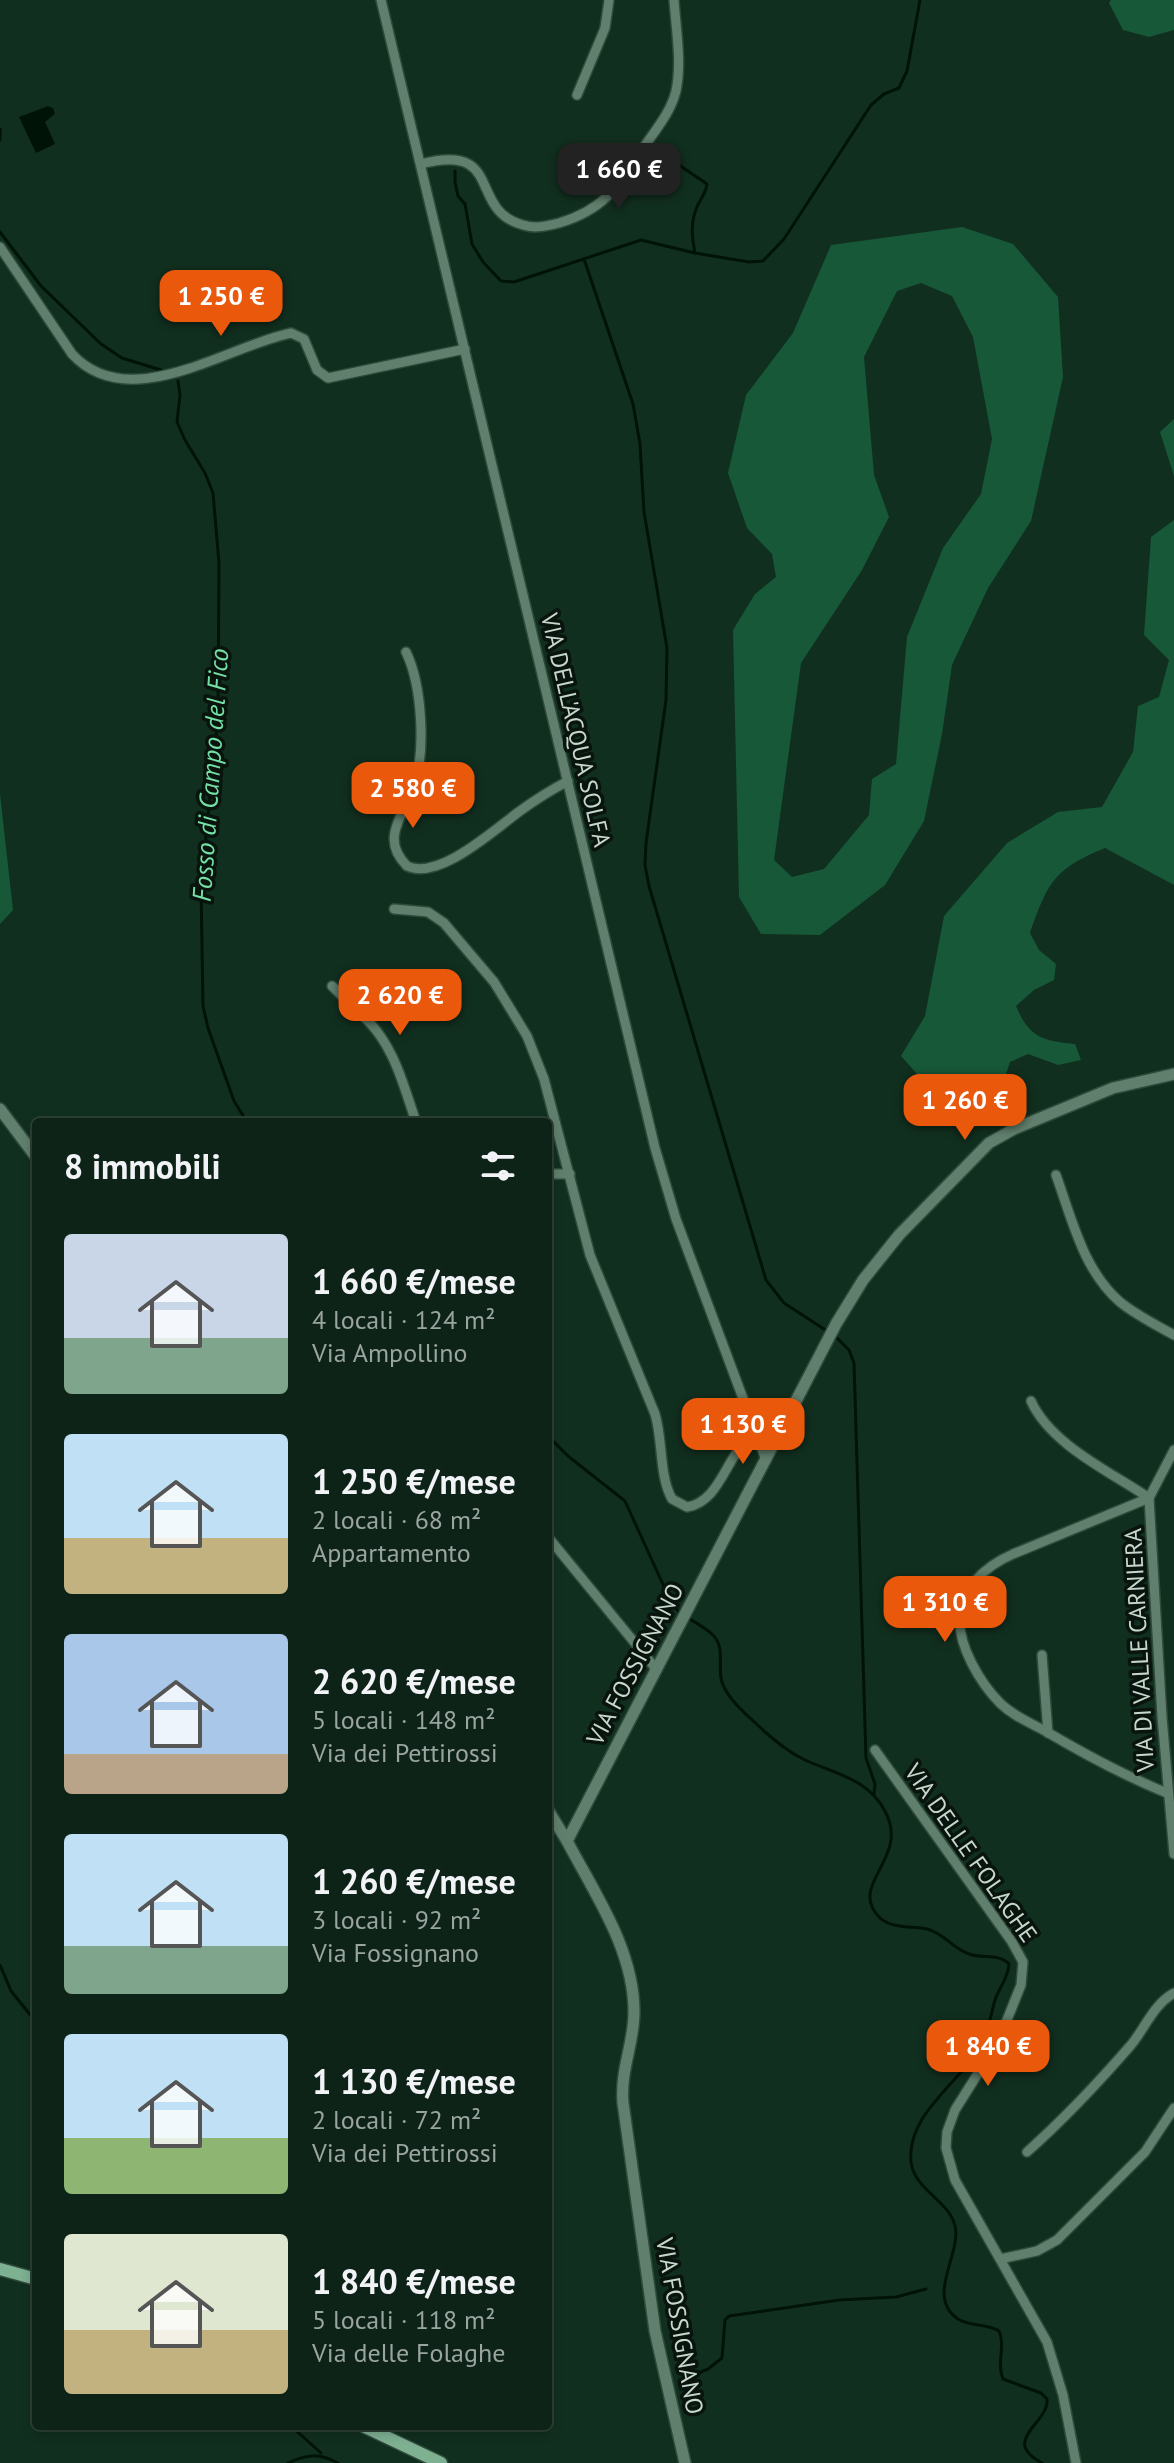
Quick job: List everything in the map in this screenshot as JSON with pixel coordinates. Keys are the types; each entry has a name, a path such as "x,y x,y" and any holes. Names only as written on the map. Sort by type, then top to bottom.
{"main road":[{"path":"0,2269 32,2278"},
{"path":"371,2430 441,2463"}],"street":[{"name":"VIA DELL'ACQUA SOLFA","path":"381,0 663,1176 766,1460"},
{"path":"577,95 605,28 609,0"},
{"path":"421,164 448,159 469,163 502,213 526,226 559,223 599,205 619,186 672,103 679,72 674,0"},
{"path":"0,247 72,354 88,367 118,378 136,379 183,371 291,333 304,339 317,370 328,378 465,349"},
{"path":"406,652 415,677 421,751 414,789 394,834 397,852 407,866 425,869 452,858 568,781"},
{"path":"394,909 423,911 437,916 465,945 502,994 527,1036 539,1062 596,1273 655,1414 661,1435 666,1482 672,1499 687,1507 703,1501 739,1446 756,1433"},
{"path":"332,986 370,1023 387,1046 415,1118"},
{"name":"VIA FOSSIGNANO","path":"685,2463 655,2331 623,2103 623,2073 634,2019 632,1984 619,1942 567,1841 825,1343 863,1280 899,1235 989,1143 1014,1129 1113,1088 1174,1074"},
{"path":"0,1109 32,1152"},
{"path":"552,1174 570,1174"},
{"path":"1056,1175 1080,1244 1101,1281 1128,1308 1174,1335"},
{"path":"1031,1401 1040,1418 1062,1440 1149,1498"},
{"name":"VIA DI VALLE CARNIERA","path":"1174,1450 1149,1498 1167,1793 1174,1854"},
{"path":"1149,1498 1007,1557 984,1572 967,1593 959,1628 967,1653 1000,1702 1102,1764 1167,1793"},
{"path":"552,1542 657,1670"},
{"path":"1042,1655 1048,1733"},
{"name":"VIA DELLE FOLAGHE","path":"875,1750 1012,1942 1023,1962 1023,1979 1007,2023 955,2110 946,2142 947,2158 955,2180 1050,2348 1065,2403 1076,2463"},
{"path":"552,1817 567,1841"},
{"path":"1027,2152 1085,2096 1139,2036 1158,2006 1174,1993"},
{"path":"1000,2259 1037,2251 1061,2237 1145,2152 1174,2108"}],"green space":[{"path":"1111,0 1174,0 1174,30 1149,37 1123,30 1109,3"},
{"path":"962,227 1013,244 1058,297 1063,377 1031,521 988,588 952,665 924,821 885,885 820,935 761,934 739,897 733,630 755,594 776,577 772,554 747,528 728,473 746,395 793,333 831,245","holes":["921,283 952,296 973,337 992,439 981,494 943,548 907,637 896,764 872,779 869,815 824,869 792,877 774,860 801,663 862,570 889,517 874,475 864,357 897,291"]},
{"path":"1174,419 1174,476 1160,432"},
{"path":"1174,520 1174,885 1105,848 1074,863 1055,879 1042,901 1030,933 1039,950 1056,964 1054,980 1034,990 1016,1006 1026,1025 1038,1036 1075,1044 1081,1060 1058,1065 1028,1054 1010,1062 1005,1077 1011,1091 1007,1111 988,1113 949,1078 919,1076 901,1056 925,1016 944,916 1007,843 1058,812 1102,807 1133,752 1138,706 1159,697 1169,660 1144,635 1151,537"},
{"path":"0,794 13,910 0,924"}],"shaded area":[{"path":"48,106 53,108 55,114 45,122 55,144 36,153 19,117"}],"waterway":[{"path":"455,171 458,196 465,204 472,244 483,262 501,281 514,282 641,240 695,253 749,262 763,261 784,239 871,105 884,94 899,88 907,71 920,0"},
{"name":"Fosso di Campo del Fico","path":"0,129 0,140"},
{"path":"679,165 707,184 693,219 695,253"},
{"name":"Fosso di Campo del Fico","path":"0,232 41,286 101,344 122,358 161,370"},
{"path":"584,259 633,404 640,444 644,512 667,648 666,700 646,843 645,865 649,886 766,1280 784,1303 827,1331"},
{"name":"Fosso di Campo del Fico","path":"178,381 177,422 213,493 219,563 218,717 201,886 203,1006 234,1101 245,1118"},
{"path":"834,1335 849,1350 854,1363 866,1758 875,1784 874,1794"},
{"name":"Fosso di Campo del Fico","path":"552,1440 625,1501 671,1602 681,1614"},
{"name":"Fosso di Campo del Fico","path":"688,1618 707,1630 717,1641 722,1681 743,1711 794,1754 860,1784 878,1800 891,1828 886,1857 870,1894 872,1906 880,1918 896,1926 933,1931 963,1952 1000,1958 1009,1964 982,2044 926,2114 917,2129 911,2162 919,2181 946,2209 955,2226 954,2249 944,2287 949,2310 958,2319 999,2331 1003,2379 1041,2393 1047,2399 1046,2408 1025,2439 1030,2455 1042,2463"},
{"path":"0,1965 11,1991 32,2017"},
{"path":"682,2380 708,2369 722,2358 725,2320 729,2316 839,2300 896,2297 926,2289"},
{"path":"295,2430 321,2453"},
{"path":"288,2463 313,2456 338,2463"}]}
